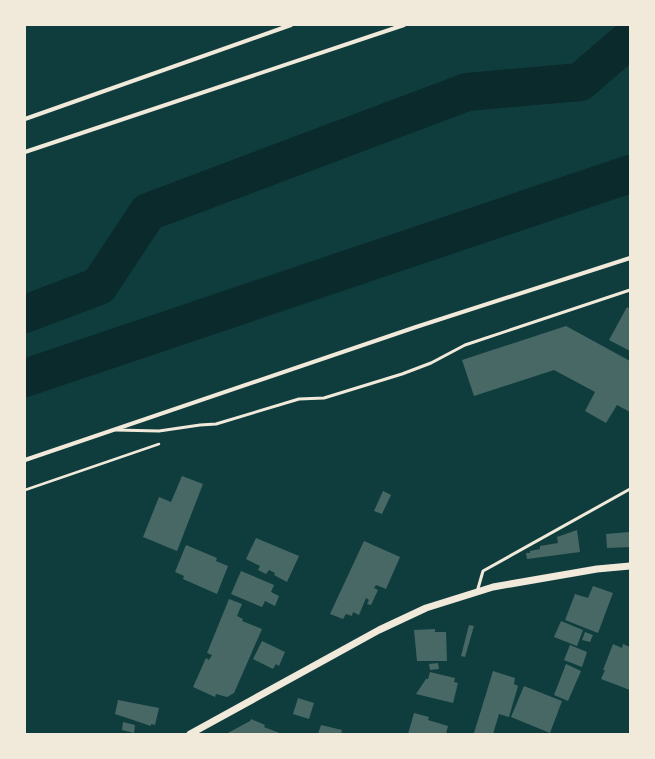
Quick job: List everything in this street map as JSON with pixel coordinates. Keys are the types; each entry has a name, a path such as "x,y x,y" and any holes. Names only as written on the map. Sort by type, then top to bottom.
{"street":[{"path":"25,119 291,25"},
{"path":"25,152 404,25"},
{"path":"25,460 416,327 630,258"},
{"path":"190,734 379,630 426,608 494,586 589,570 630,566"}],"lane":[{"path":"112,430 159,431 200,424 216,424 299,399 324,398 402,374 431,363 465,345 630,290"},
{"path":"477,592 483,571 630,489"}],"path":[{"path":"25,490 164,442"}],"building":[{"path":"627,307 630,309 630,351 609,340"},
{"path":"566,326 630,361 630,412 617,405 606,423 585,411 595,392 554,370 474,396 462,360"},
{"path":"182,476 203,484 177,551 143,537 159,497 171,502"},
{"path":"383,491 391,495 382,514 374,511"},
{"path":"577,530 580,552 527,559 526,553 540,549 540,546 558,543 557,537"},
{"path":"629,532 630,547 607,548 606,534"},
{"path":"256,538 299,556 287,582 274,575 275,573 269,570 266,574 258,570 260,566 246,559"},
{"path":"364,541 400,557 386,589 376,585 374,588 378,590 371,605 367,604 369,600 366,598 359,615 353,612 352,616 346,614 343,619 330,614"},
{"path":"186,545 217,558 216,561 228,566 217,594 183,579 184,576 175,572"},
{"path":"241,571 274,585 271,592 279,596 275,606 265,601 262,607 231,594"},
{"path":"593,586 613,593 598,633 565,620 575,594 588,598"},
{"path":"229,599 242,604 237,616 243,619 242,621 262,629 234,693 227,697 216,694 215,697 193,687 206,658 209,660 212,655 207,653"},
{"path":"561,621 583,630 577,646 554,637"},
{"path":"469,625 474,626 465,657 461,656"},
{"path":"435,629 435,632 446,632 447,661 417,661 414,630"},
{"path":"585,632 593,635 590,642 582,640"},
{"path":"262,641 285,652 279,666 276,664 273,669 253,659"},
{"path":"613,644 622,648 623,644 630,647 630,690 601,679"},
{"path":"570,645 587,652 582,667 564,660"},
{"path":"438,663 439,669 430,670 429,664"},
{"path":"566,664 581,671 568,701 554,695"},
{"path":"493,671 515,678 514,684 518,686 509,717 499,714 493,734 474,733"},
{"path":"430,672 455,678 454,682 458,683 453,703 416,694 426,679 428,679"},
{"path":"524,686 562,701 550,733 511,717"},
{"path":"298,698 314,703 309,719 293,714"},
{"path":"118,700 159,708 155,725 151,724 151,726 115,714"},
{"path":"414,713 429,717 428,720 448,726 446,734 408,734"},
{"path":"251,719 265,725 264,727 282,734 226,734 250,721"},
{"path":"123,722 135,725 134,733 122,730"},
{"path":"321,725 342,730 341,734 318,734"}],"waterway":[{"path":"25,314 99,286 148,212 467,92 580,82 630,39"},
{"path":"25,378 630,174"}]}
